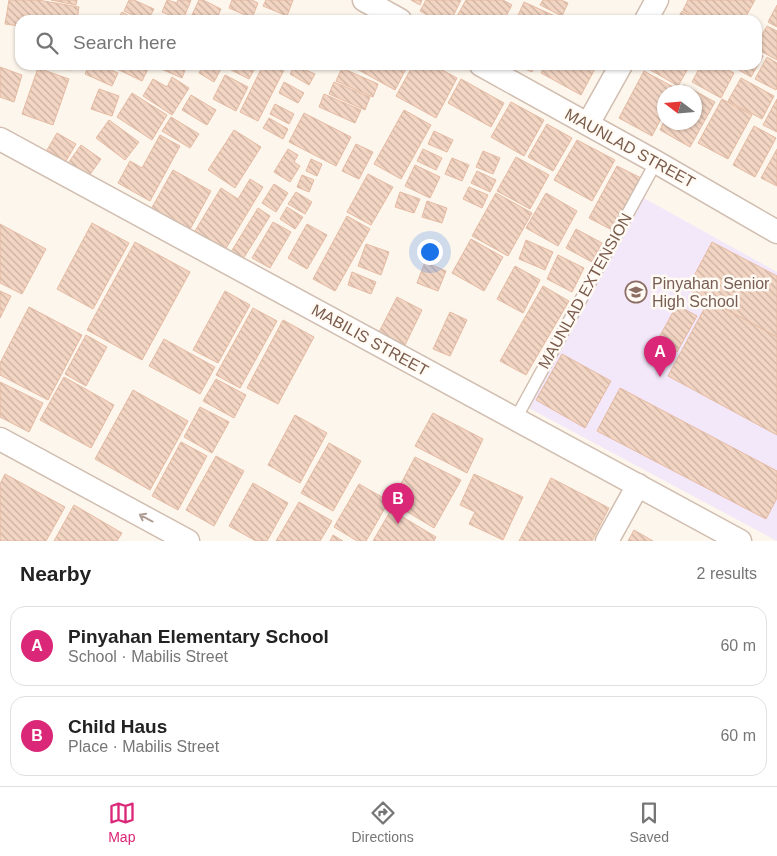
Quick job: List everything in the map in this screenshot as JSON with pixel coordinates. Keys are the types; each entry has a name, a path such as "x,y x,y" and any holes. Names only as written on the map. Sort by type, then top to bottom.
{"street":[{"path":"364,0 391,15"},
{"path":"649,15 657,0"},
{"name":"MAUNLAD STREET","path":"490,70 777,232"},
{"path":"588,124 618,70"},
{"name":"MABILIS STREET","path":"0,139 740,541"},
{"path":"0,439 188,541"},
{"path":"607,541 638,485"}],"lane":[{"name":"MAUNLAD EXTENSION","path":"515,420 656,162"}],"shaded area":[{"path":"642,197 777,272 777,541 527,407"}],"building":[{"path":"9,0 38,0 79,7 78,15 15,15 15,25 5,24"},
{"path":"51,0 77,0 76,5"},
{"path":"129,0 134,0 154,9 151,15 133,15 124,11"},
{"path":"167,0 177,3 178,0 191,0 185,15 170,15 162,12"},
{"path":"199,0 203,0 221,9 218,15 192,15"},
{"path":"232,0 252,0 258,3 253,15 245,15 229,8"},
{"path":"266,0 293,0 287,15 263,6"},
{"path":"411,0 422,0 420,5"},
{"path":"426,0 461,0 454,15 428,15 420,11"},
{"path":"466,0 503,0 512,5 507,15 458,15"},
{"path":"543,0 561,0 568,3 562,15 540,5"},
{"path":"688,0 755,0 747,15 692,15 683,10"},
{"path":"524,2 553,15 518,15"},
{"path":"777,5 777,27 768,22"},
{"path":"682,11 689,15 680,15"},
{"path":"767,26 777,31 777,60 762,52 762,35"},
{"path":"767,57 777,63 776,90 755,79 760,70 762,70"},
{"path":"0,67 22,75 14,102 0,97"},
{"path":"37,70 44,70 69,79 53,125 22,114"},
{"path":"87,70 111,70 118,73 112,86 85,74"},
{"path":"119,70 148,70 142,81"},
{"path":"163,70 185,70 182,78"},
{"path":"200,70 220,70 214,82 199,73"},
{"path":"231,70 254,70 249,79"},
{"path":"261,70 284,70 258,121 240,112"},
{"path":"292,70 306,70 315,74 309,85 290,74"},
{"path":"341,70 346,70 378,84 373,97 336,81"},
{"path":"359,70 405,70 395,90"},
{"path":"410,70 442,70 457,78 436,118 396,96"},
{"path":"542,70 594,70 581,95 541,73"},
{"path":"650,70 687,70 679,85 676,85"},
{"path":"698,70 728,70 734,73 721,98 702,88 702,85 692,82"},
{"path":"739,70 755,70 751,77"},
{"path":"644,71 670,85 657,85 657,126 652,136 619,118"},
{"path":"225,75 248,87 236,111 213,99"},
{"path":"172,77 189,88 172,115 143,96 153,79 167,87"},
{"path":"741,78 774,96 762,119 728,101"},
{"path":"461,79 504,103 491,127 448,103"},
{"path":"284,82 304,93 298,103 279,93"},
{"path":"334,82 370,97 365,110 329,94"},
{"path":"99,89 119,96 112,116 91,109"},
{"path":"132,93 167,115 152,140 117,117"},
{"path":"324,94 361,110 355,123 319,107"},
{"path":"191,95 216,110 207,125 182,110"},
{"path":"702,95 715,102 702,125"},
{"path":"722,99 752,115 728,159 698,143"},
{"path":"777,99 777,132 763,125"},
{"path":"511,102 544,120 524,156 491,137"},
{"path":"275,104 294,114 289,124 270,114"},
{"path":"404,110 431,125 401,179 374,164"},
{"path":"304,113 351,137 336,166 289,142"},
{"path":"171,117 199,134 190,148 162,131"},
{"path":"269,118 288,129 283,139 263,128"},
{"path":"109,120 139,142 125,160 96,138"},
{"path":"547,124 572,138 553,171 528,157"},
{"path":"754,126 776,138 755,177 733,165"},
{"path":"234,130 261,147 235,188 208,170"},
{"path":"660,130 699,130 690,147"},
{"path":"434,131 453,140 447,152 428,144"},
{"path":"57,133 76,144 66,161 47,150"},
{"path":"160,135 180,146 150,201 118,183 130,161 142,168"},
{"path":"577,140 615,160 592,201 554,180"},
{"path":"356,144 373,152 359,179 342,171"},
{"path":"81,145 101,159 86,180 66,166"},
{"path":"288,149 298,155 294,162 300,166 290,182 274,172"},
{"path":"423,149 442,158 436,170 417,161"},
{"path":"777,149 777,186 761,178"},
{"path":"483,151 500,158 493,174 476,167"},
{"path":"516,157 549,175 530,209 497,191"},
{"path":"452,158 469,165 462,181 445,174"},
{"path":"311,159 322,164 317,176 306,171"},
{"path":"415,165 440,177 430,198 405,186"},
{"path":"617,166 641,178 614,231 589,218"},
{"path":"173,170 211,191 188,233 150,211"},
{"path":"477,171 496,180 490,192 471,183"},
{"path":"368,174 393,187 371,225 347,212"},
{"path":"302,175 314,180 309,192 297,187"},
{"path":"250,179 263,187 225,250 195,231 221,188 238,199"},
{"path":"274,184 288,193 276,212 262,203"},
{"path":"469,187 488,195 482,208 463,199"},
{"path":"296,192 312,202 305,214 288,204"},
{"path":"400,192 420,199 414,213 395,207"},
{"path":"496,193 532,213 508,256 472,236"},
{"path":"546,193 577,211 558,246 526,228"},
{"path":"427,201 447,208 442,223 422,217"},
{"path":"287,207 303,217 295,229 280,219"},
{"path":"258,208 270,216 243,259 231,252"},
{"path":"347,216 370,229 335,291 313,279"},
{"path":"273,222 291,232 270,268 252,258"},
{"path":"92,223 129,243 93,309 57,289"},
{"path":"0,224 46,249 22,294 0,283"},
{"path":"307,224 327,235 307,269 288,258"},
{"path":"576,229 602,243 592,262 566,248"},
{"path":"471,239 503,257 484,291 452,273"},
{"path":"526,240 553,252 545,270 519,259"},
{"path":"135,242 190,272 142,360 87,330"},
{"path":"712,242 777,276 777,337 687,289"},
{"path":"366,244 389,252 381,275 358,266"},
{"path":"558,255 584,268 572,292 547,279"},
{"path":"425,262 446,271 438,291 417,283"},
{"path":"515,266 540,280 523,313 497,299"},
{"path":"352,272 376,282 371,294 348,285"},
{"path":"543,286 569,301 526,375 500,361"},
{"path":"0,291 11,296 0,318"},
{"path":"225,291 250,305 218,363 193,350"},
{"path":"397,297 422,310 405,345 379,332"},
{"path":"709,300 777,337 777,435 668,376"},
{"path":"677,305 697,316 677,352 657,341"},
{"path":"29,307 82,335 48,400 0,375 0,363"},
{"path":"253,308 277,321 240,388 216,375"},
{"path":"450,312 467,320 450,356 433,349"},
{"path":"283,320 314,337 278,404 247,388"},
{"path":"86,335 107,347 86,386 65,374"},
{"path":"164,339 215,367 200,394 149,366"},
{"path":"562,354 611,381 585,428 536,400"},
{"path":"64,377 114,405 91,448 40,420"},
{"path":"216,379 246,395 234,418 203,401"},
{"path":"0,382 43,403 29,432 0,417"},
{"path":"620,388 777,471 777,498 766,519 597,431"},
{"path":"133,390 188,421 150,490 95,459"},
{"path":"200,407 229,422 212,453 184,437"},
{"path":"433,413 483,439 467,473 415,446"},
{"path":"295,415 327,433 300,483 268,465"},
{"path":"181,442 207,456 178,510 152,496"},
{"path":"329,443 361,461 333,511 301,493"},
{"path":"216,456 244,471 214,526 186,510"},
{"path":"415,457 461,480 434,528 396,505 393,499"},
{"path":"5,474 65,507 46,541 0,541 0,484"},
{"path":"474,474 523,497 503,540 469,524 475,512 460,505"},
{"path":"551,478 609,508 592,541 519,541"},
{"path":"253,483 288,503 267,541 256,541 229,526"},
{"path":"359,484 389,501 366,541 357,541 334,527"},
{"path":"299,502 332,521 320,541 276,541"},
{"path":"74,505 122,533 117,541 54,541"},
{"path":"391,510 436,537 434,541 373,541"},
{"path":"634,530 653,541 628,541"},
{"path":"333,535 343,541 330,541"}],"place":[{"name":"Pinyahan Senior High School","path":"636,292"},
{"name":"Pinyahan Elementary School","path":"660,377"},
{"name":"Child Haus","path":"398,524"}]}
